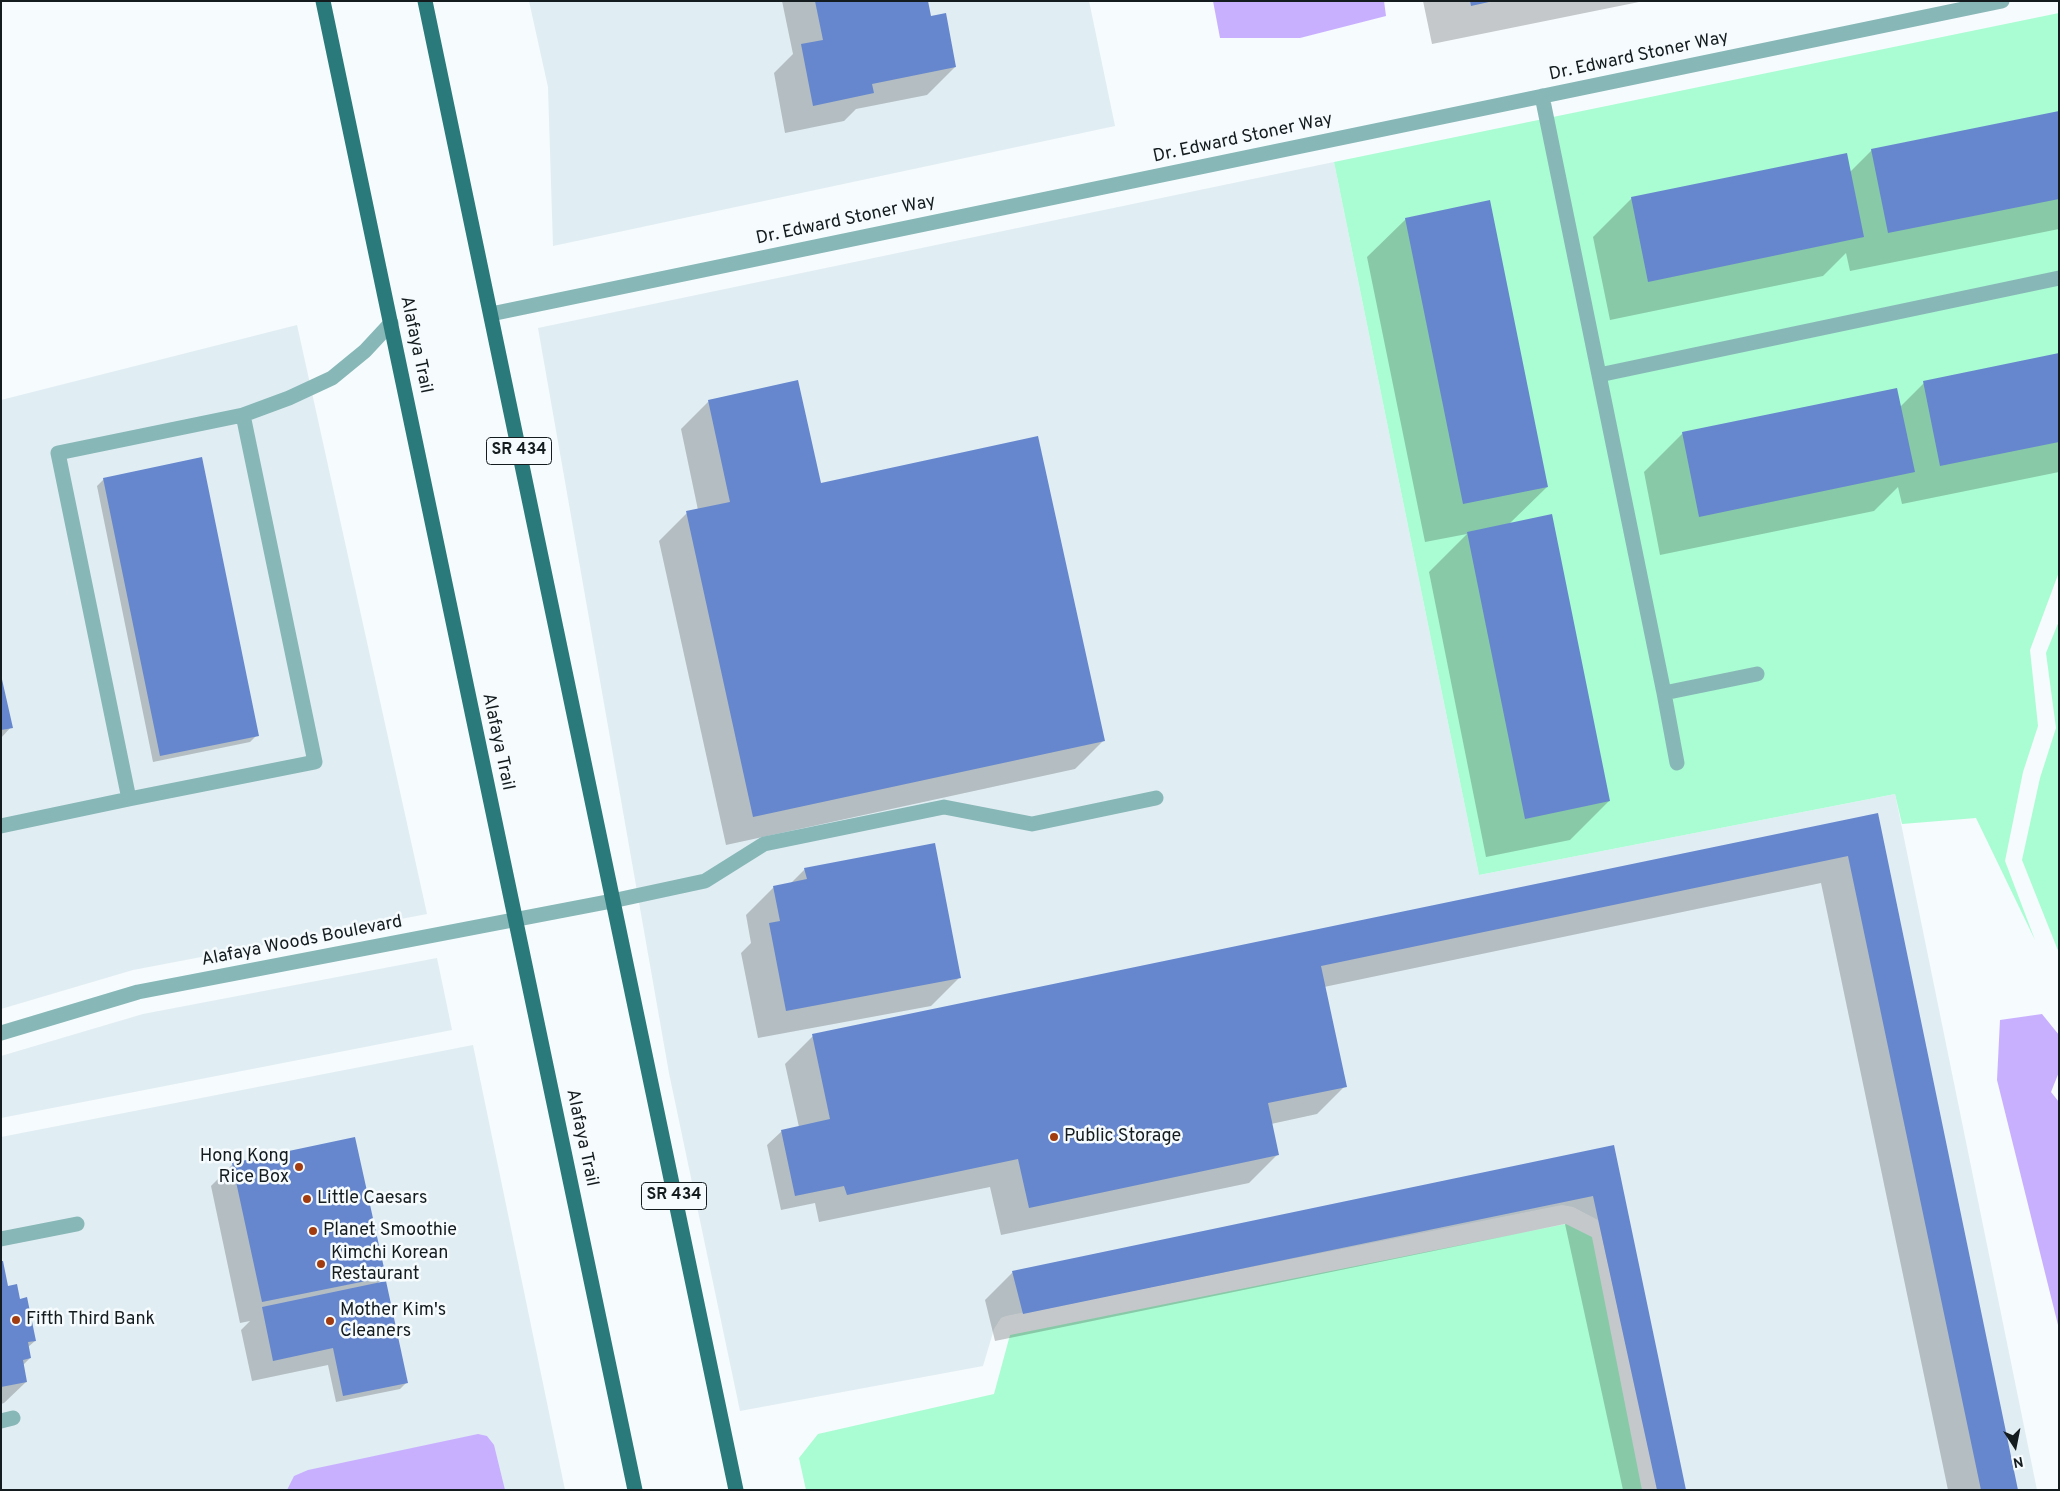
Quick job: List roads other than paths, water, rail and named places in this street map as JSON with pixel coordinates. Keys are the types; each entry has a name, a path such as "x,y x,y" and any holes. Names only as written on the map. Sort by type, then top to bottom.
{"main road":[{"name":"Alafaya Trail","path":"323,1 635,1490"},
{"name":"SR 434","path":"425,1 736,1490"}],"street":[{"name":"Dr. Edward Stoner Way","path":"491,314 2002,1"},
{"path":"1542,96 1677,763"},
{"path":"1599,375 2059,278"},
{"path":"129,799 58,453 243,415 288,398 332,378 365,351 391,323"},
{"path":"1,826 315,762 243,415"},
{"path":"1664,693 1757,674"},
{"name":"Alafaya Woods Boulevard","path":"1,1033 138,992 516,920 705,881 764,844 944,807 1032,824 1156,798"},
{"path":"1,1239 77,1224"}],"place":[{"name":"Public Storage","path":"1054,1137"},
{"name":"Hong Kong Rice Box","path":"299,1167"},
{"name":"Little Caesars","path":"307,1199"},
{"name":"Planet Smoothie","path":"313,1231"},
{"name":"Kimchi Korean Restaurant","path":"321,1264"},
{"name":"Fifth Third Bank","path":"16,1320"},
{"name":"Mother Kim's Cleaners","path":"330,1321"}]}
